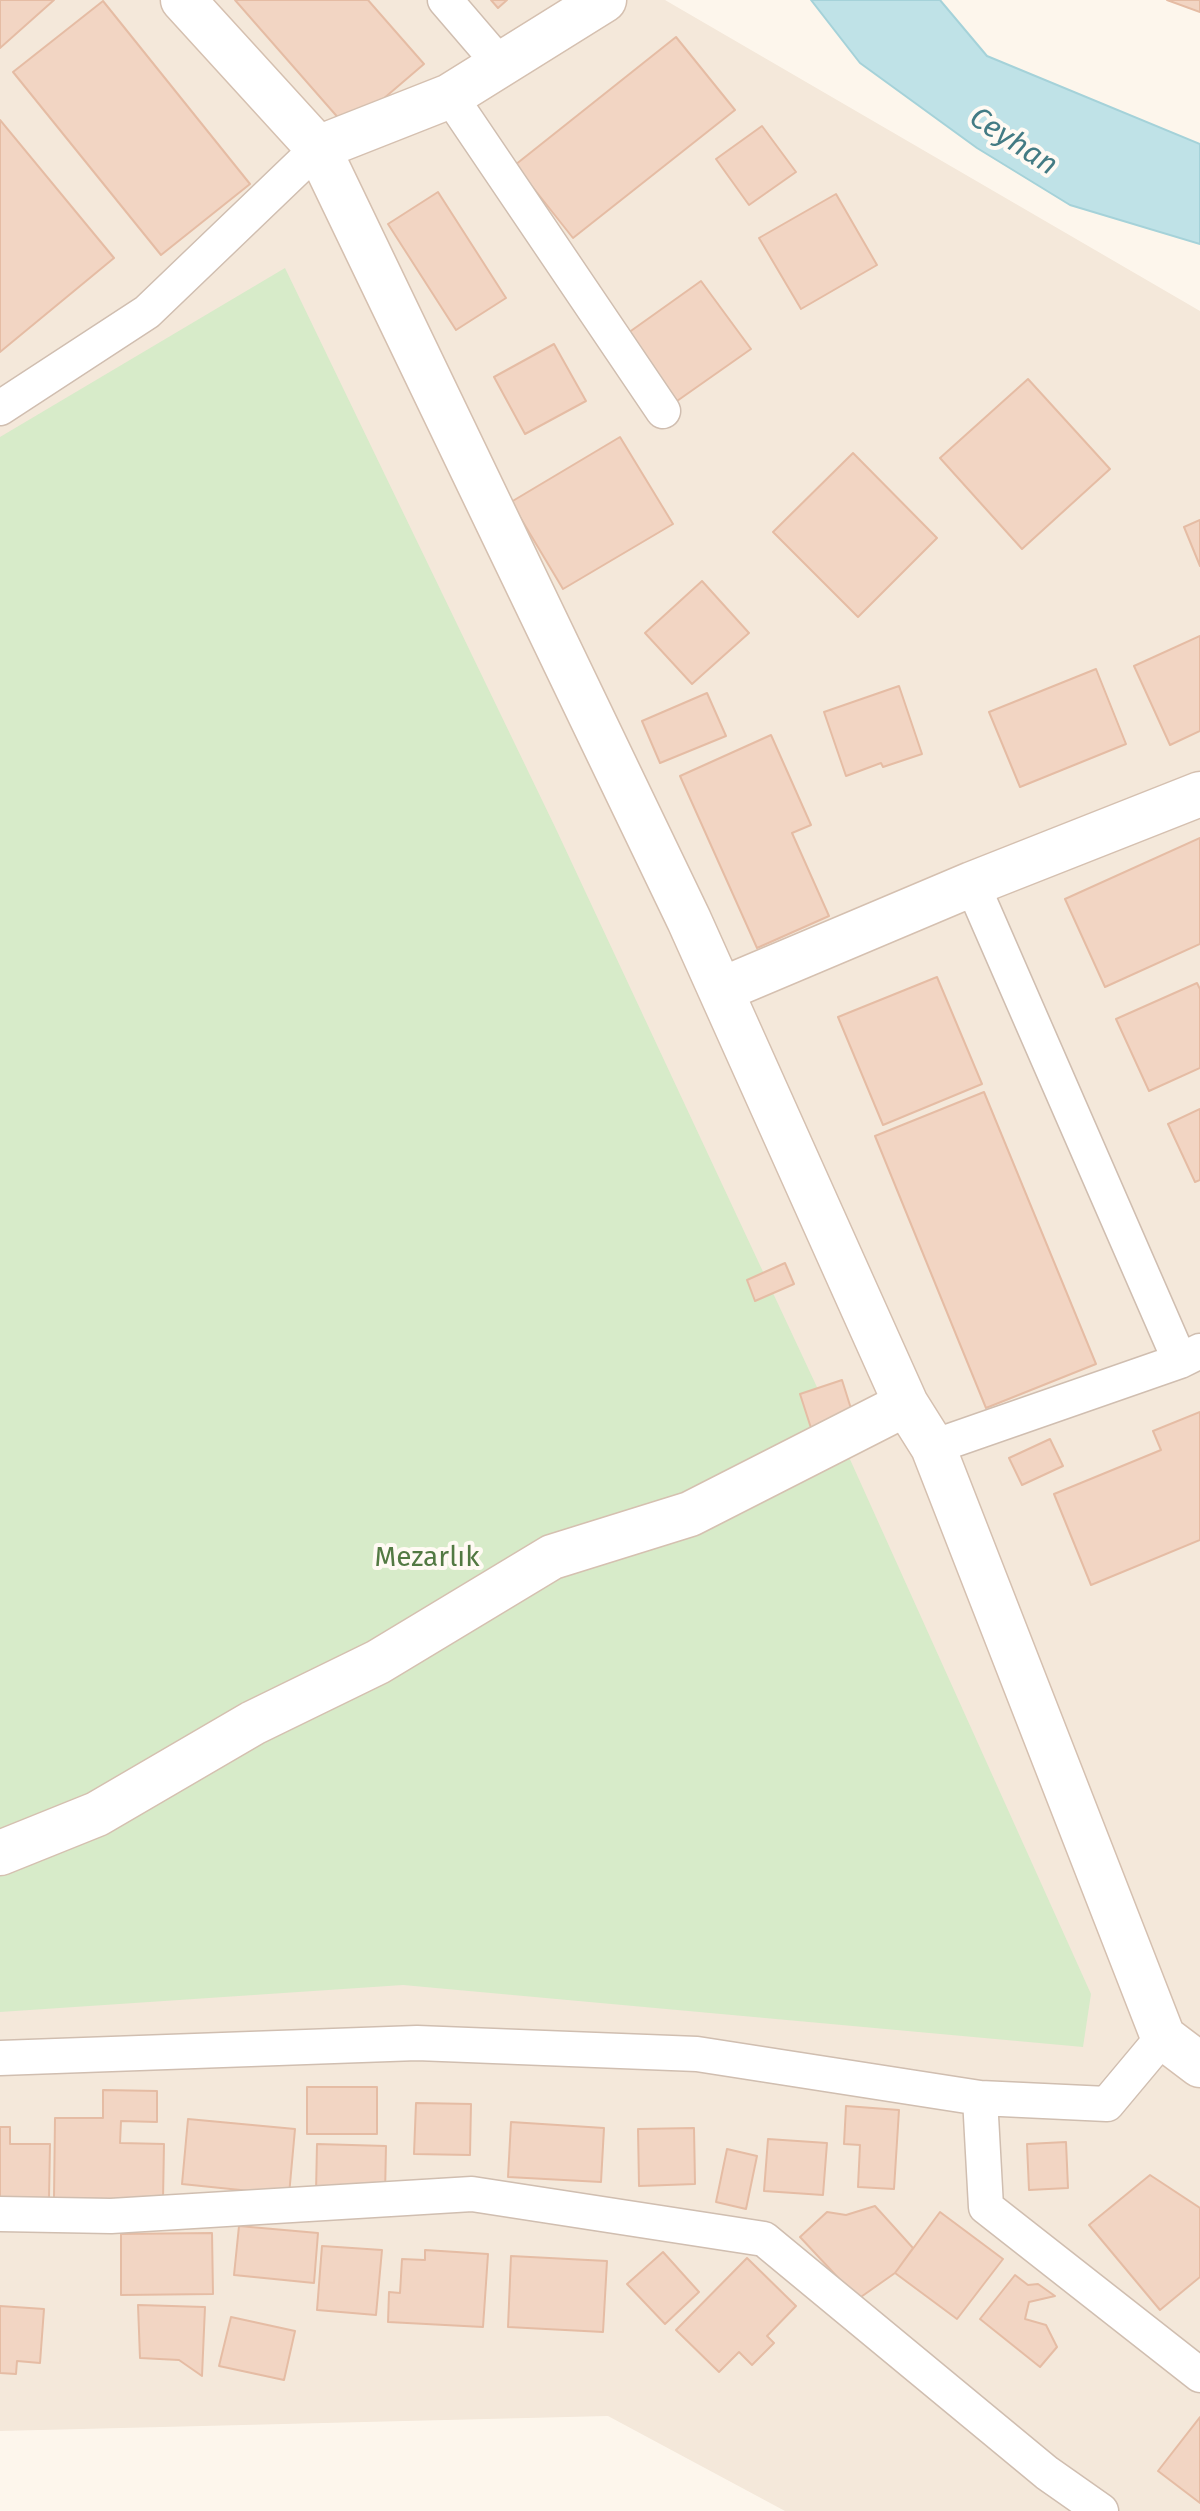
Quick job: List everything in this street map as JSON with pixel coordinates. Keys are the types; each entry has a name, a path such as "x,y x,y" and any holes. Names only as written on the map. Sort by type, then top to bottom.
{"main road":[{"path":"183,0 318,148 721,990 906,1404 933,1447 1181,2047 1200,2065"},
{"path":"318,148 450,96 604,0"},
{"path":"721,990 972,884 1200,794"},
{"path":"0,1853 97,1814 253,1723 378,1662 552,1557 690,1514 906,1404"}],"street":[{"path":"445,0 500,64"},
{"path":"450,96 663,411"},
{"path":"0,408 147,312 318,148"},
{"path":"933,1447 1190,1356 972,884"},
{"path":"0,2058 417,2043 697,2054 980,2098 1107,2104 1181,2047"},
{"path":"980,2098 986,2207 1200,2375"},
{"path":"0,2214 111,2216 472,2194 764,2239 1047,2473 1101,2511"}],"shaded area":[{"path":"0,0 665,0 1200,311 1200,2511 785,2511 608,2416 0,2431"}],"green space":[{"name":"Mezarlık","path":"285,268 556,829 830,1415 1091,1994 1083,2047 403,1985 0,2012 0,437"}],"water":[{"name":"Ceyhan","path":"811,0 940,0 987,56 1200,144 1200,244 1070,205 977,148 860,63"}],"building":[{"path":"0,0 54,0 0,48"},
{"path":"235,0 368,0 424,64 348,129"},
{"path":"491,0 507,0 498,8"},
{"path":"1167,0 1200,0 1200,12"},
{"path":"103,1 250,184 161,255 13,72"},
{"path":"676,37 735,110 573,238 515,165"},
{"path":"0,120 114,258 0,352"},
{"path":"762,126 796,172 749,205 716,159"},
{"path":"438,192 506,298 456,330 388,224"},
{"path":"836,194 877,265 801,309 759,238"},
{"path":"701,281 751,349 677,401 628,333"},
{"path":"554,344 586,401 525,434 494,377"},
{"path":"1028,379 1110,469 1022,549 940,458"},
{"path":"620,437 673,524 563,589 511,502"},
{"path":"853,453 937,538 858,617 773,532"},
{"path":"1200,520 1200,566 1184,527"},
{"path":"702,581 749,633 692,684 645,633"},
{"path":"1200,636 1200,731 1170,745 1134,666"},
{"path":"1096,669 1126,744 1020,787 989,712"},
{"path":"899,686 922,754 883,767 881,763 846,776 824,712"},
{"path":"707,693 726,736 660,763 642,721"},
{"path":"771,735 811,825 792,833 829,916 757,948 680,776"},
{"path":"1200,838 1200,944 1105,987 1065,899"},
{"path":"937,977 982,1084 883,1125 838,1017"},
{"path":"1197,983 1200,989 1200,1068 1149,1091 1116,1019"},
{"path":"984,1092 1096,1364 986,1408 875,1136"},
{"path":"1200,1109 1200,1180 1195,1182 1168,1124"},
{"path":"785,1263 794,1284 755,1301 747,1280"},
{"path":"842,1380 853,1415 811,1428 800,1394"},
{"path":"1200,1412 1200,1540 1091,1585 1054,1494 1161,1450 1153,1431"},
{"path":"1050,1439 1063,1466 1022,1485 1009,1458"},
{"path":"307,2087 377,2087 377,2134 307,2134"},
{"path":"103,2090 157,2091 157,2122 121,2121 120,2143 164,2144 163,2200 54,2198 55,2118 103,2118"},
{"path":"416,2103 471,2104 470,2155 414,2154"},
{"path":"846,2106 899,2110 894,2189 858,2187 860,2145 844,2144"},
{"path":"188,2119 295,2129 289,2195 182,2184"},
{"path":"511,2122 604,2128 601,2182 508,2177"},
{"path":"0,2127 10,2127 10,2144 50,2144 49,2198 0,2198"},
{"path":"694,2128 695,2184 639,2186 638,2129"},
{"path":"768,2139 827,2143 823,2195 764,2191"},
{"path":"1066,2142 1068,2188 1029,2190 1027,2144"},
{"path":"317,2144 386,2146 385,2195 316,2193"},
{"path":"727,2149 757,2156 746,2209 716,2202"},
{"path":"1150,2175 1200,2208 1200,2277 1160,2310 1089,2225"},
{"path":"875,2206 913,2248 895,2273 858,2299 800,2237 827,2212 846,2215"},
{"path":"940,2212 1003,2259 957,2319 895,2273"},
{"path":"239,2226 318,2233 314,2283 234,2275"},
{"path":"212,2233 213,2294 121,2295 121,2234"},
{"path":"322,2246 382,2250 376,2315 317,2310"},
{"path":"425,2250 488,2254 483,2327 388,2322 389,2292 400,2293 402,2259 425,2260"},
{"path":"663,2252 699,2292 665,2324 627,2284"},
{"path":"511,2256 607,2261 603,2332 508,2327"},
{"path":"747,2258 796,2306 767,2336 774,2343 752,2365 739,2352 719,2372 676,2330"},
{"path":"1015,2275 1028,2285 1038,2284 1055,2296 1029,2302 1025,2319 1046,2325 1057,2347 1040,2367 980,2319"},
{"path":"138,2305 205,2307 202,2376 179,2360 140,2358"},
{"path":"0,2306 44,2309 40,2363 17,2361 16,2374 0,2373"},
{"path":"231,2317 295,2331 284,2380 219,2366"},
{"path":"1200,2417 1200,2503 1158,2471"}]}
